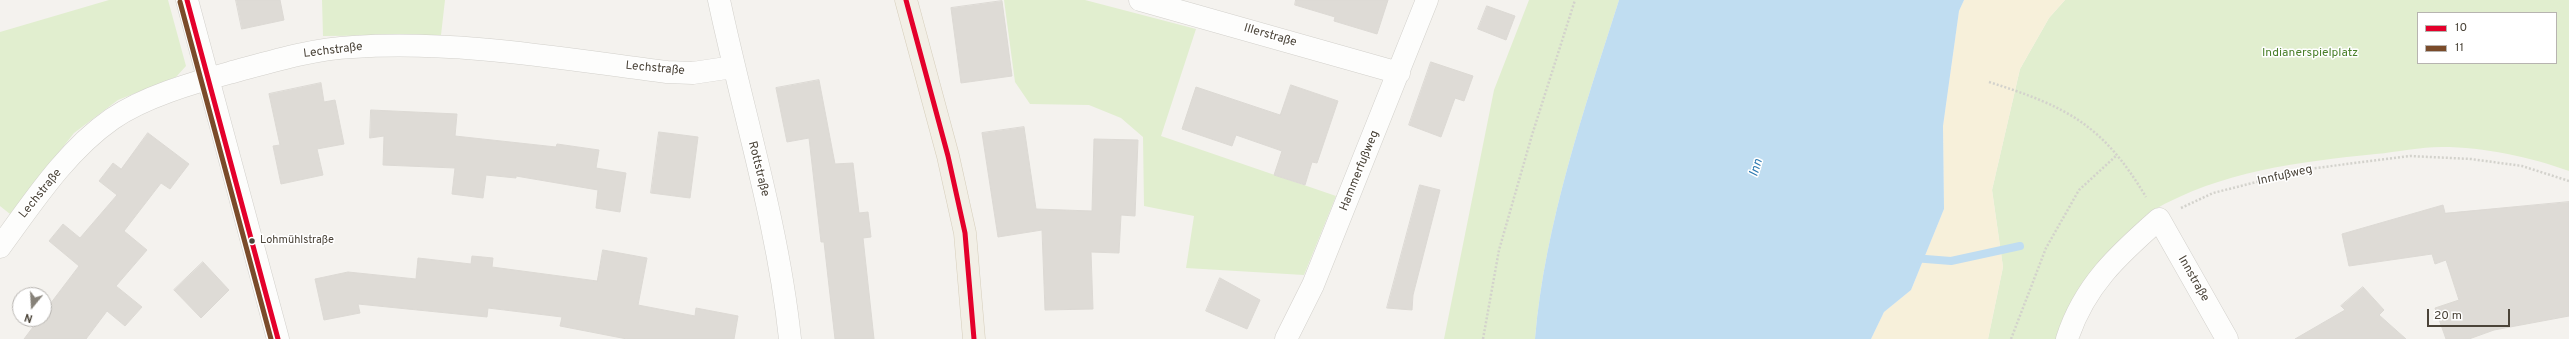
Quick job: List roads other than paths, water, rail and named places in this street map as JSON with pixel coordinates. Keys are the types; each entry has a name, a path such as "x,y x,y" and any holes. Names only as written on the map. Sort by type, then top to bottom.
{"main road":[{"path":"906,0 948,156 965,233 974,339"}],"street":[{"path":"188,0 278,339"},
{"name":"Rottstraße","path":"719,0 733,67 768,212 786,306 790,339"},
{"name":"Illerstraße","path":"1140,0 1399,72"},
{"name":"Hammerfußweg","path":"1286,339 1313,285 1427,0"},
{"name":"Lechstraße","path":"0,247 42,190 86,142 113,119 141,103 208,79 301,54 352,47 422,45 486,50 667,72 693,73 733,67"},
{"name":"Innstraße","path":"2067,339 2073,319 2090,290 2114,258 2159,219 2227,339"}],"water":[{"name":"Inn","path":"1619,0 1964,0 1959,11 1943,126 1944,209 1911,290 1884,312 1871,339 1535,339 1547,253 1557,210 1580,125"}],"waterway":[{"path":"1913,258 1951,261 2020,246"}],"place":[{"name":"Lohmühlstraße","path":"252,241"}],"park label":[{"name":"Indianerspielplatz","path":"2310,54"}]}
